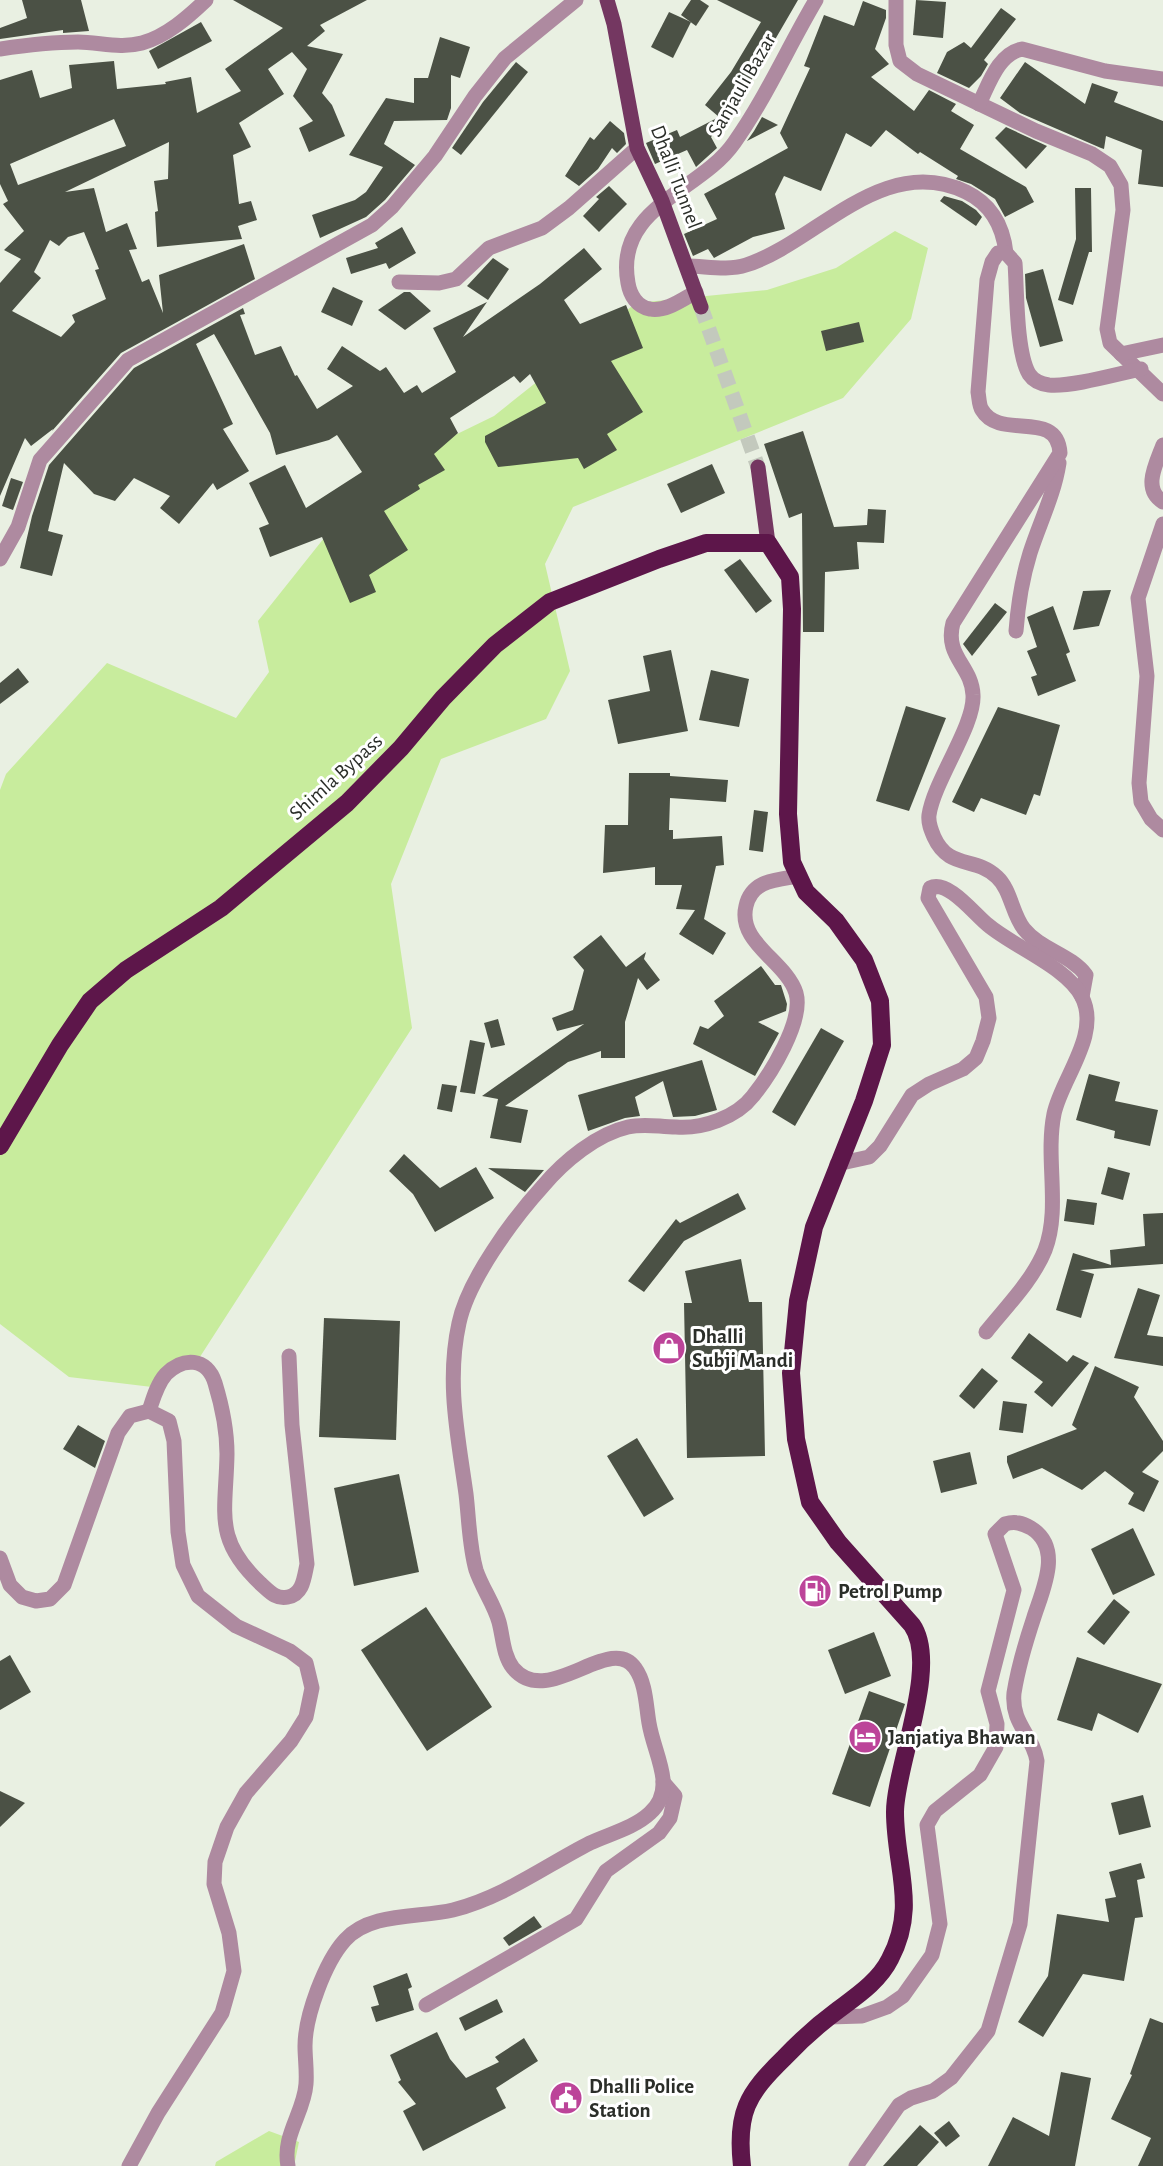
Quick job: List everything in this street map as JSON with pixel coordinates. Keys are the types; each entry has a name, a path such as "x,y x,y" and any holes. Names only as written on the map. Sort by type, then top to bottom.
{"highway":[{"name":"Shimla Bypass","path":"0,1146 60,1045 90,1001 126,970 221,908 347,803 401,748 443,698 495,645 550,602 658,559 706,543 768,543"},
{"path":"741,2166 739,2143 741,2122 752,2093 803,2038 883,1972 891,1958 904,1921 905,1887 895,1810 914,1725 920,1655 919,1640 912,1625 838,1542 810,1502 796,1439 791,1373 798,1301 814,1227 837,1164 864,1101 882,1045 880,1001 864,960 836,921 806,892 792,862 788,814 790,588 789,577 768,543"}],"main road":[{"name":"Dhalli Tunnel","path":"607,0 614,24 637,148 662,201 701,307"},
{"path":"758,467 768,543"}],"street":[{"path":"0,49 32,44 79,42 116,46 142,43 171,30 206,0"},
{"path":"0,559 7,551 18,527 40,460 128,360 372,225 392,207 435,156 475,96 505,58 576,0"},
{"name":"Sanjauli Bazar","path":"696,292 668,307 651,310 640,306 630,293 626,272 630,250 638,227 662,201 722,159 745,127 816,0"},
{"path":"896,0 896,45 900,61 917,74 1092,154 1110,166 1121,185 1122,210 1107,329 1110,343 1141,369 1163,394"},
{"path":"979,104 1000,63 1010,52 1022,49 1105,71 1163,80"},
{"path":"399,282 439,283 456,279 489,248 542,228 569,208 637,148"},
{"path":"687,266 744,266 773,253 867,196 904,184 952,185 980,200 1003,231 1006,253 1015,263 1020,337 1026,364 1030,374 1037,382 1049,385 1141,369"},
{"path":"1006,253 998,253 992,262 987,280 978,392 982,410 990,418 1002,423 1045,429 1054,434 1059,441 1060,453 1056,480 1019,593 1016,631"},
{"path":"1121,354 1163,345"},
{"path":"1163,445 1151,486 1154,496 1163,502"},
{"path":"986,1332 1040,1262 1050,1234 1050,1142 1061,1092 1083,1039 1085,1010 1082,997 1086,975 1078,965 1040,943 1025,930 997,876 945,854 930,827 929,816 969,715 974,696 969,681 952,649 949,636 953,623 1060,453"},
{"path":"1163,524 1138,598 1141,640 1147,676 1139,783 1141,802 1151,819 1163,830"},
{"path":"288,2166 285,2152 289,2135 306,2090 305,2043 310,2014 328,1966 342,1943 356,1929 377,1922 454,1910 527,1880 590,1843 640,1821 652,1812 661,1798 663,1782 650,1730 644,1689 638,1671 629,1661 609,1658 545,1681 530,1679 514,1670 505,1651 499,1620 477,1570 470,1541 453,1407 452,1374 459,1323 468,1294 480,1271 544,1184 579,1152 621,1128 643,1124 691,1127 718,1120 748,1103 794,1027 798,1006 796,992 786,976 747,931 743,916 748,897 756,887 767,881 799,876"},
{"path":"837,1164 869,1157 880,1146 912,1095 963,1069 976,1058 983,1041 989,1018 986,997 932,907 928,898 930,888 939,886 958,898 988,926 1069,982 1082,997"},
{"path":"149,1412 155,1393 165,1375 183,1362 195,1361 206,1367 214,1380 224,1419 227,1453 225,1524 230,1545 243,1567 274,1596 285,1598 296,1595 303,1583 307,1564 292,1425 289,1356"},
{"path":"0,1558 10,1585 22,1597 36,1601 50,1599 64,1585 118,1433 130,1416 149,1412 169,1421 183,1565 198,1596 236,1626 290,1651 306,1663 312,1688 306,1717 291,1741 246,1793 227,1827 215,1862 214,1884 229,1933 234,1971 222,2013 158,2113 129,2166"},
{"path":"829,2017 862,2016 878,2012 895,2002 910,1988 932,1955 938,1940 939,1905 927,1825 935,1811 980,1775 994,1755 998,1734 988,1691 1014,1596 1013,1585 995,1534 1005,1524 1021,1523 1044,1540 1049,1563 1014,1693 1017,1719 1022,1731 1032,1743 1037,1761 1020,1924 988,2031 951,2078 933,2091 911,2098 899,2105 856,2166"},
{"path":"426,2005 558,1932 576,1919 606,1871 650,1842 670,1818 675,1796 663,1782"}],"green space":[{"path":"895,231 928,248 911,319 843,398 573,507 545,564 570,671 546,719 441,759 391,884 412,1028 196,1363 152,1387 69,1377 0,1324 0,790 6,774 107,663 236,718 269,672 258,621 375,474 494,416 636,303 767,290 836,268"},
{"path":"269,2131 299,2142 294,2166 215,2166 216,2162"}],"building":[{"path":"22,0 81,0 89,31 63,33 63,30 0,39 0,28 27,18"},
{"path":"233,0 367,0 320,25 325,31 307,46 343,54 322,93 332,105 345,136 309,152 299,128 313,121 293,96 307,69 292,52 268,69 284,94 239,123 251,147 233,155 239,204 251,201 257,220 238,226 242,239 157,247 155,212 158,211 154,181 168,179 169,142 65,192 94,188 106,232 127,223 137,249 129,250 142,282 149,279 163,313 159,275 244,244 255,279 121,353 52,431 53,429 31,446 25,438 0,496 0,283 21,259 4,250 24,231 3,204 8,201 0,184 0,80 32,70 40,98 72,88 69,65 114,61 117,89 166,84 165,82 191,77 197,113 241,91 225,69 283,28","holes":["114,119 126,146 18,185 10,164","84,232 99,269 95,270 106,299 72,315 75,322 61,337 12,311 41,278 34,272 50,240 59,246 68,237"]},
{"path":"691,0 700,0 709,6 696,26 681,15"},
{"path":"717,0 798,0 748,86 751,88 711,137 717,148 696,167 687,150 655,164 646,143 677,130 680,137 719,117 705,105 731,72 761,22"},
{"path":"916,0 946,2 943,38 913,35"},
{"path":"863,1 886,10 886,18 875,49 889,64 871,77 914,111 929,90 956,104 951,111 974,125 960,149 1026,187 1034,202 1005,217 995,199 971,184 956,179 958,176 920,152 918,154 886,130 871,147 846,133 821,191 784,176 775,194 785,229 753,237 714,258 708,249 693,256 684,234 717,219 704,194 788,148 780,133 810,68 804,66 824,15 854,26"},
{"path":"1001,8 1016,19 984,60 988,64 981,76 969,88 937,73 947,52 964,42 971,48"},
{"path":"669,12 691,22 673,58 651,47"},
{"path":"201,22 212,41 158,69 149,51"},
{"path":"440,37 470,47 460,78 451,75 451,108 447,120 394,121 384,144 415,165 385,200 366,217 320,238 312,215 355,200 366,192 383,167 349,155 386,98 414,103 414,78 428,78"},
{"path":"516,62 528,72 461,155 452,148 483,102"},
{"path":"1025,62 1085,104 1092,83 1118,92 1114,102 1163,121 1163,187 1138,184 1142,150 1106,136 1104,149 1101,148 1020,113 1000,98"},
{"path":"762,117 778,125 747,141 754,131"},
{"path":"610,121 624,133 626,144 617,153 612,148 598,169 579,186 565,176 590,137 594,140"},
{"path":"1006,127 1047,146 1026,169 995,138"},
{"path":"609,186 627,204 599,232 583,216 599,199 596,197"},
{"path":"1075,188 1091,188 1092,252 1089,252 1073,305 1058,300 1076,239"},
{"path":"944,196 962,201 976,210 982,217 976,226 940,201"},
{"path":"402,227 416,253 389,269 386,263 351,274 346,258 378,248 375,243"},
{"path":"584,248 602,269 564,300 580,324 626,305 643,348 611,361 643,412 607,434 617,450 584,469 578,458 498,467 485,442 485,436 546,403 530,374 520,383 514,376 450,418 458,433 434,454 445,470 418,485 420,489 384,511 408,550 369,575 376,592 350,603 322,537 270,557 259,528 269,524 249,483 285,465 306,508 362,472 337,435 329,440 276,455 270,433 214,334 196,344 233,424 223,429 249,471 217,490 213,483 179,524 160,508 170,496 134,478 115,501 94,494 64,463 48,531 63,535 52,576 20,568 32,516 49,465 134,368 243,308 245,314 240,315 255,355 281,346 295,376 297,375 317,409 353,386 327,369 342,346 380,371 386,367 404,393 417,385 422,393 456,372 433,328 487,302 463,337 540,284"},
{"path":"493,258 509,269 488,300 467,286"},
{"path":"1043,269 1063,341 1040,347 1026,298 1025,274"},
{"path":"333,287 363,301 352,326 321,312"},
{"path":"404,292 410,292 431,311 405,330 378,310"},
{"path":"859,322 864,342 826,351 821,331"},
{"path":"803,431 834,527 867,525 868,509 886,510 884,543 857,542 859,569 825,572 824,632 803,632 802,513 789,518 764,444"},
{"path":"712,464 725,493 681,513 667,484"},
{"path":"11,478 23,482 13,510 2,506"},
{"path":"740,559 772,601 756,613 724,570"},
{"path":"1111,590 1099,626 1073,630 1083,591"},
{"path":"995,603 1007,612 972,656 963,644"},
{"path":"1053,606 1070,652 1066,654 1076,681 1038,696 1031,677 1037,675 1027,651 1037,647 1027,617"},
{"path":"671,650 688,731 618,744 608,700 650,691 643,656"},
{"path":"18,668 29,682 0,704 0,683"},
{"path":"711,670 749,679 739,727 699,720"},
{"path":"906,706 946,718 909,811 876,801"},
{"path":"998,707 1060,725 1040,796 1034,794 1026,815 981,798 974,812 952,802"},
{"path":"629,773 670,773 670,776 728,780 726,802 670,798 669,830 673,830 673,839 722,836 724,865 716,866 704,919 726,933 713,955 679,934 695,910 676,909 682,885 655,885 655,867 603,873 605,825 628,825"},
{"path":"754,810 768,812 763,852 749,850"},
{"path":"601,935 626,967 646,952 644,959 660,980 647,990 638,978 625,1022 625,1058 601,1058 601,1051 568,1062 505,1106 528,1110 521,1143 490,1138 498,1099 482,1096 584,1024 557,1031 552,1018 573,1010 584,970 573,957"},
{"path":"761,966 775,985 781,985 787,1004 786,1011 758,1022 779,1033 755,1076 693,1044 700,1026 708,1029 724,1016 714,1001"},
{"path":"498,1019 505,1045 491,1048 484,1023"},
{"path":"821,1028 844,1041 795,1126 772,1112"},
{"path":"470,1040 485,1043 475,1094 460,1092"},
{"path":"702,1060 717,1110 695,1116 673,1117 663,1081 635,1097 640,1116 625,1118 588,1131 578,1095"},
{"path":"1089,1074 1120,1082 1115,1101 1158,1110 1150,1146 1114,1138 1115,1131 1076,1120"},
{"path":"442,1084 457,1086 452,1112 437,1109"},
{"path":"404,1154 440,1188 476,1167 494,1198 435,1232 413,1194 389,1171"},
{"path":"1108,1167 1130,1173 1123,1200 1101,1194"},
{"path":"488,1168 544,1170 525,1192"},
{"path":"738,1193 746,1209 684,1241 644,1292 628,1281 676,1219 680,1223"},
{"path":"1067,1199 1097,1203 1094,1225 1064,1221"},
{"path":"1163,1213 1163,1264 1080,1270 1094,1274 1081,1318 1056,1310 1073,1253 1111,1265 1110,1250 1145,1246 1143,1214"},
{"path":"741,1259 749,1302 762,1302 765,1456 687,1458 684,1303 692,1303 685,1271"},
{"path":"1138,1288 1160,1295 1147,1335 1163,1337 1163,1366 1114,1358"},
{"path":"324,1318 400,1321 396,1440 319,1437"},
{"path":"1029,1333 1067,1362 1073,1355 1089,1363 1052,1407 1034,1392 1043,1382 1011,1358"},
{"path":"1095,1366 1139,1387 1134,1397 1163,1441 1163,1451 1142,1472 1159,1481 1144,1512 1128,1504 1134,1493 1105,1471 1082,1490 1042,1468 1013,1479 1007,1462 1007,1456 1077,1429 1072,1425"},
{"path":"982,1368 998,1381 974,1409 959,1396"},
{"path":"1003,1401 1027,1404 1023,1433 999,1430"},
{"path":"78,1425 105,1441 95,1468 63,1449"},
{"path":"637,1438 674,1499 644,1517 607,1456"},
{"path":"970,1452 977,1484 941,1493 933,1461"},
{"path":"399,1474 419,1572 354,1586 334,1488"},
{"path":"1133,1528 1155,1575 1113,1595 1091,1549"},
{"path":"1114,1599 1130,1612 1104,1645 1087,1632"},
{"path":"426,1607 492,1707 427,1751 361,1650"},
{"path":"874,1632 891,1676 845,1694 828,1650"},
{"path":"10,1655 31,1692 0,1710 0,1661"},
{"path":"1077,1657 1162,1684 1138,1733 1098,1713 1092,1731 1057,1720"},
{"path":"869,1691 905,1704 870,1807 832,1794"},
{"path":"0,1791 25,1803 0,1827"},
{"path":"1143,1795 1151,1827 1119,1835 1111,1803"},
{"path":"1141,1863 1145,1878 1137,1880 1143,1917 1135,1918 1124,1981 1083,1974 1043,2037 1018,2022 1048,1976 1057,1914 1109,1922 1105,1899 1116,1897 1109,1872"},
{"path":"534,1916 542,1927 509,1946 503,1938"},
{"path":"407,1973 412,1987 408,1989 414,2010 376,2022 371,2007 379,2005 373,1986"},
{"path":"497,1999 503,2012 465,2031 459,2018"},
{"path":"1150,2018 1163,2023 1163,2166 1138,2166 1151,2138 1111,2119 1132,2075 1130,2074"},
{"path":"437,2032 450,2059 466,2078 499,2062 495,2057 524,2038 538,2061 496,2088 506,2108 423,2151 403,2111 416,2104 398,2082 401,2080 390,2055"},
{"path":"1061,2072 1091,2078 1075,2166 988,2166 1013,2117 1049,2136"},
{"path":"949,2121 960,2136 946,2147 934,2133"},
{"path":"920,2125 939,2142 917,2166 883,2166"}],"tunnel":[{"path":"701,307 758,467"}],"place":[{"name":"Dhalli Subji Mandi","path":"669,1348"},
{"name":"Petrol Pump","path":"815,1591"},
{"name":"Janjatiya Bhawan","path":"865,1737"},
{"name":"Dhalli Police Station","path":"566,2098"}]}
